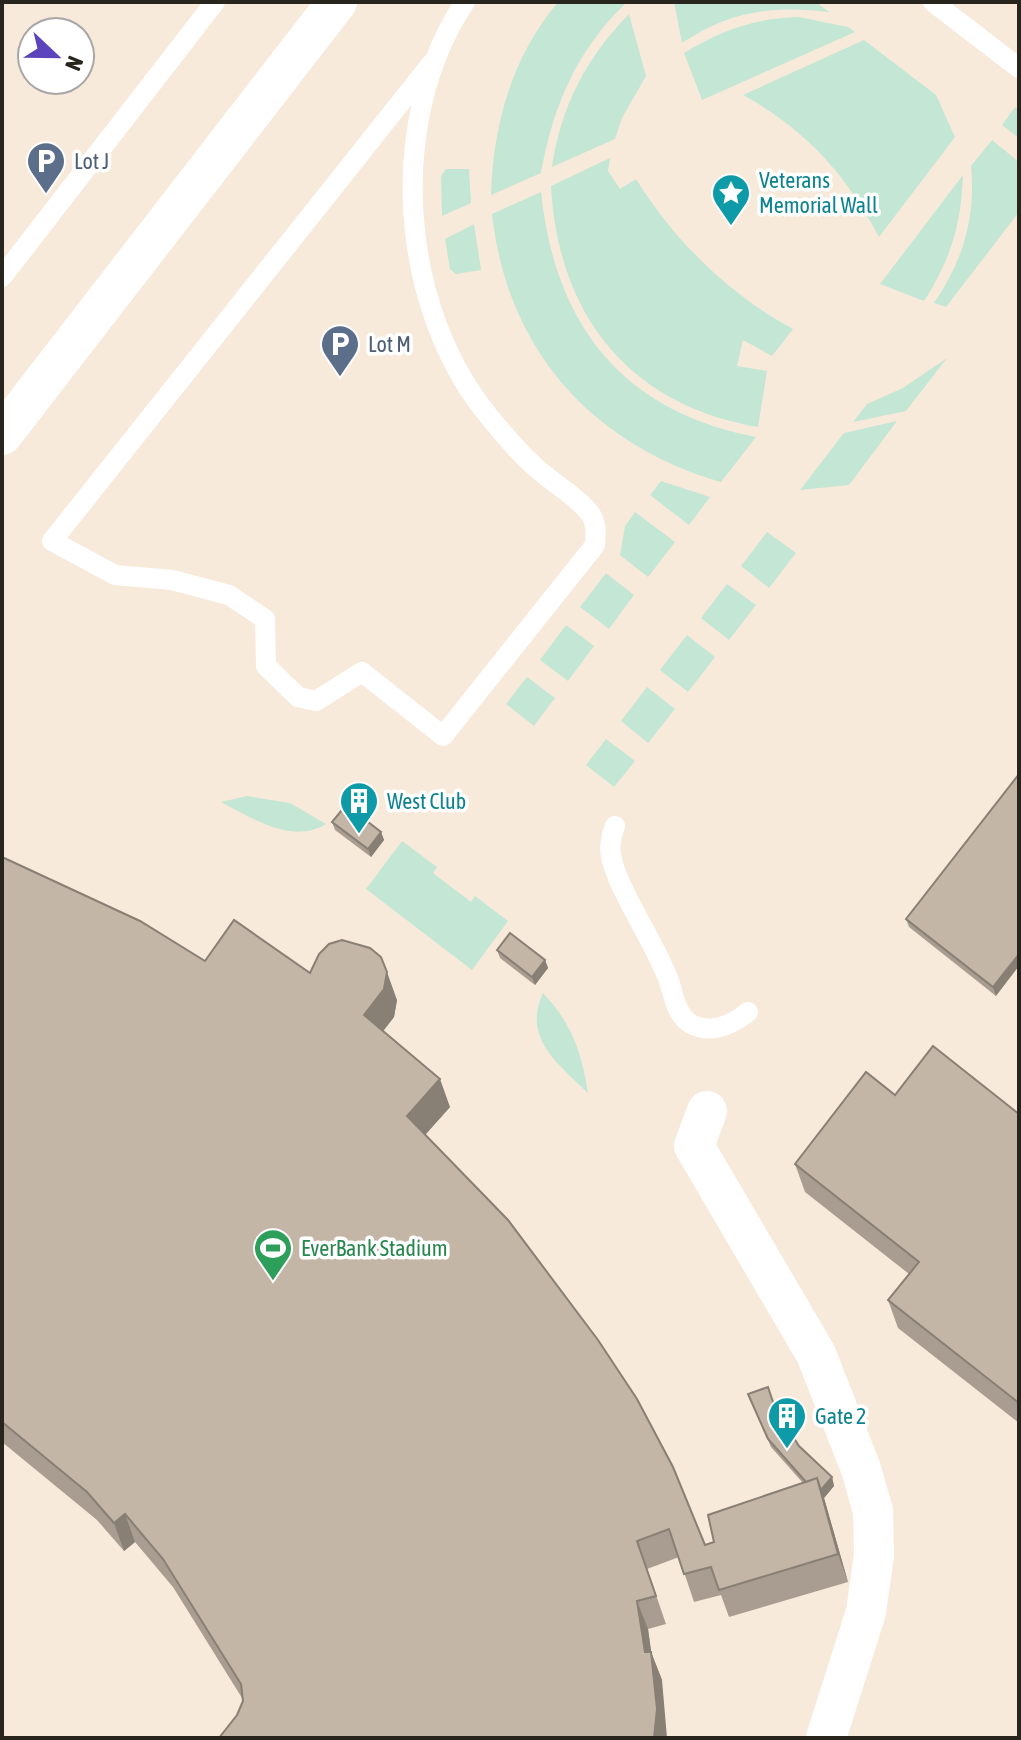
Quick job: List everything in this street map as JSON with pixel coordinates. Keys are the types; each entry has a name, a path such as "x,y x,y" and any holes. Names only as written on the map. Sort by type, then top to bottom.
{"street":[{"path":"2,435 337,2"},
{"path":"707,1111 694,1146 816,1354 861,1469 873,1511 874,1555 866,1612 826,1738"}],"lane":[{"path":"2,277 215,2"},
{"path":"432,63 420,118 414,173 418,258 438,325 459,373 489,417 531,464 590,512 596,528 595,545 443,736 362,672 316,701 298,697 266,666 265,619 229,595 172,580 115,575 52,541 432,63 465,2"},
{"path":"933,2 1019,68"},
{"path":"615,826 611,838 611,859 658,951 680,1013 691,1024 712,1028 727,1026 748,1012"}],"green space":[{"path":"558,2 626,3 593,40 569,81 552,125 541,173 491,195 496,143 508,92 528,45"},
{"path":"674,2 816,2 829,12 789,9 752,13 717,24 682,43"},
{"path":"629,14 646,76 622,118 615,139 552,167 562,124 578,84 600,48"},
{"path":"799,17 848,27 855,32 702,100 684,53 739,27"},
{"path":"864,40 936,95 955,137 879,237 853,193 822,155 786,123 743,95"},
{"path":"1015,107 1019,110 1019,138 1002,125"},
{"path":"992,140 1019,162 1019,212 946,307 934,303 953,271 965,238 971,203 971,166"},
{"path":"610,158 608,171 620,189 636,179 668,224 705,264 747,300 793,329 772,356 743,340 737,366 767,371 758,427 712,416 672,398 638,375 609,347 586,313 568,275 557,232 551,186"},
{"path":"446,169 469,169 471,203 442,216 441,176"},
{"path":"963,175 953,241 924,301 880,284"},
{"path":"541,192 549,240 562,283 580,321 604,355 633,383 668,406 709,424 756,437 721,482 674,465 632,443 595,416 563,384 537,348 516,307 501,263 492,214"},
{"path":"474,224 481,270 456,274 450,269 445,239"},
{"path":"947,358 906,411 853,422 867,404 903,388"},
{"path":"897,421 849,485 800,490 844,433"},
{"path":"661,481 710,497 689,525 650,495"},
{"path":"635,512 675,542 648,577 620,555 625,526"},
{"path":"767,532 796,553 769,588 741,566"},
{"path":"606,573 634,595 609,629 580,607"},
{"path":"727,584 756,605 729,640 701,618"},
{"path":"566,625 594,646 568,681 540,660"},
{"path":"687,635 715,657 688,692 660,670"},
{"path":"527,677 555,698 534,726 506,704"},
{"path":"647,687 675,709 648,743 621,721"},
{"path":"606,739 635,761 614,787 586,765"},
{"path":"247,796 290,803 326,824 300,832 286,830 259,822 221,802"},
{"path":"402,841 437,867 433,873 471,902 475,896 508,921 472,970 366,889"},
{"path":"543,993 561,1015 574,1039 588,1093 555,1060 540,1037 538,1009"}],"building":[{"path":"1019,774 1019,954 993,987 906,919"},
{"name":"West Club","path":"346,805 381,832 368,849 332,822"},
{"name":"EverBank Stadium","path":"2,857 140,921 205,961 234,920 310,973 319,954 329,944 342,940 370,948 381,957 387,972 384,989 364,1015 440,1079 407,1116 508,1220 598,1340 637,1399 673,1467 705,1545 714,1542 708,1515 817,1478 838,1554 719,1590 711,1567 684,1574 669,1529 637,1541 656,1596 637,1601 645,1652 651,1652 657,1709 654,1738 219,1738 237,1715 243,1701 241,1684 163,1559 125,1514 114,1523 87,1492 2,1422"},
{"path":"510,933 545,960 532,977 497,950"},
{"path":"933,1046 1019,1114 1019,1403 888,1300 919,1262 795,1164 866,1072 895,1095"},
{"name":"Gate 2","path":"768,1387 775,1408 799,1446 832,1477 821,1490 817,1478 806,1482 768,1439 748,1394"}],"place":[{"name":"Lot J","path":"46,195"},
{"name":"Veterans Memorial Wall","path":"731,227"},
{"name":"Lot M","path":"340,378"},
{"name":"West Club","path":"359,835"},
{"name":"EverBank Stadium","path":"273,1282"},
{"name":"Gate 2","path":"787,1450"}]}
